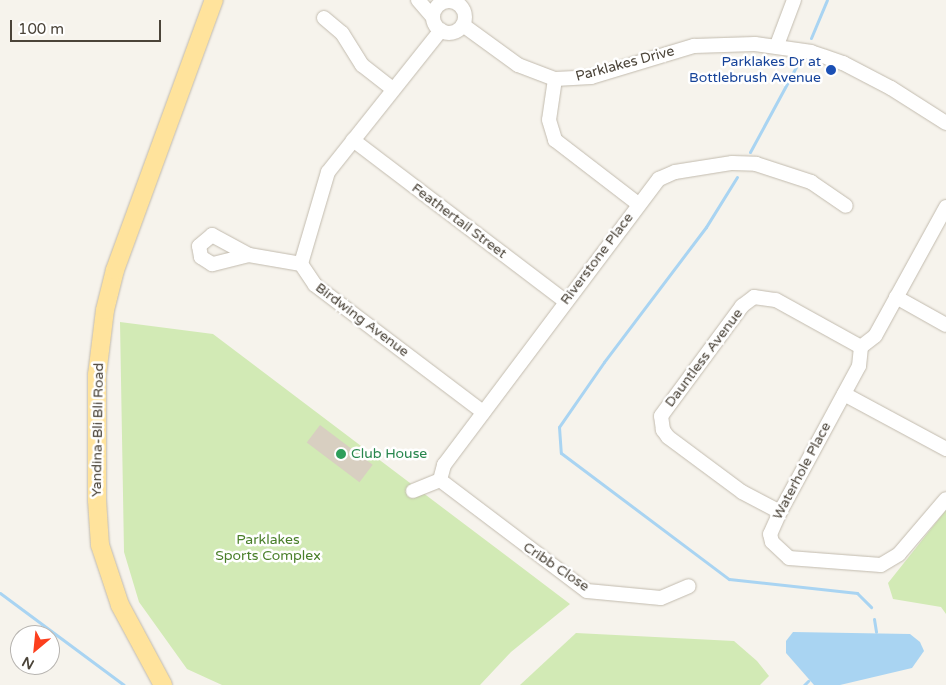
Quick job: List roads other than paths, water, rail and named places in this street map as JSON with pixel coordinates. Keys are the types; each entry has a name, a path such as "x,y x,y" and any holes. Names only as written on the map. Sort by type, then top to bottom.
{"main road":[{"name":"Yandina-Bli Bli Road","path":"163,685 120,605 100,545 97,500 97,375 105,310 115,270 214,0"}],"street":[{"path":"418,0 433,17 441,30 454,32 463,25 464,13 453,2 438,6 433,17"},
{"path":"777,45 794,0"},
{"path":"324,18 342,33 362,64 393,89"},
{"name":"Parklakes Drive","path":"463,25 518,65 555,79 591,76 694,46 777,45 843,63 891,88 940,121 946,134"},
{"path":"249,255 302,264 325,178 441,30"},
{"path":"555,79 549,120 556,140 638,204"},
{"name":"Feathertail Street","path":"353,140 566,301"},
{"name":"Riverstone Place","path":"440,480 444,465 482,412 638,204 654,184 666,175 746,162 803,178 827,190 846,206"},
{"path":"861,347 875,336 946,207"},
{"name":"Birdwing Avenue","path":"302,264 315,285 482,412"},
{"name":"Dauntless Avenue","path":"780,512 742,492 668,437 661,424 661,416 742,306 754,297 776,300 861,347"},
{"path":"896,297 946,325"},
{"name":"Waterhole Place","path":"861,347 859,366 780,512 770,534 772,542 789,558 881,565 899,554 946,499"},
{"path":"844,394 946,449"},
{"path":"413,492 440,480"},
{"name":"Cribb Close","path":"440,480 587,591 660,598 689,586"}],"water":[{"path":"793,632 910,634 920,642 924,651 912,668 840,685 814,685 786,653 786,641"}],"waterway":[{"path":"811,38 827,0"},
{"path":"750,152 797,65"},
{"path":"737,177 706,227 604,362 559,427 561,453 729,579 857,593 871,607"},
{"path":"0,593 124,685"},
{"path":"874,619 876,632"},
{"path":"804,685 808,681"}],"place":[{"name":"Parklakes Dr at Bottlebrush Avenue","path":"831,70"},
{"name":"Club House","path":"341,454"}],"park label":[{"name":"Parklakes Sports Complex","path":"268,548"}]}
